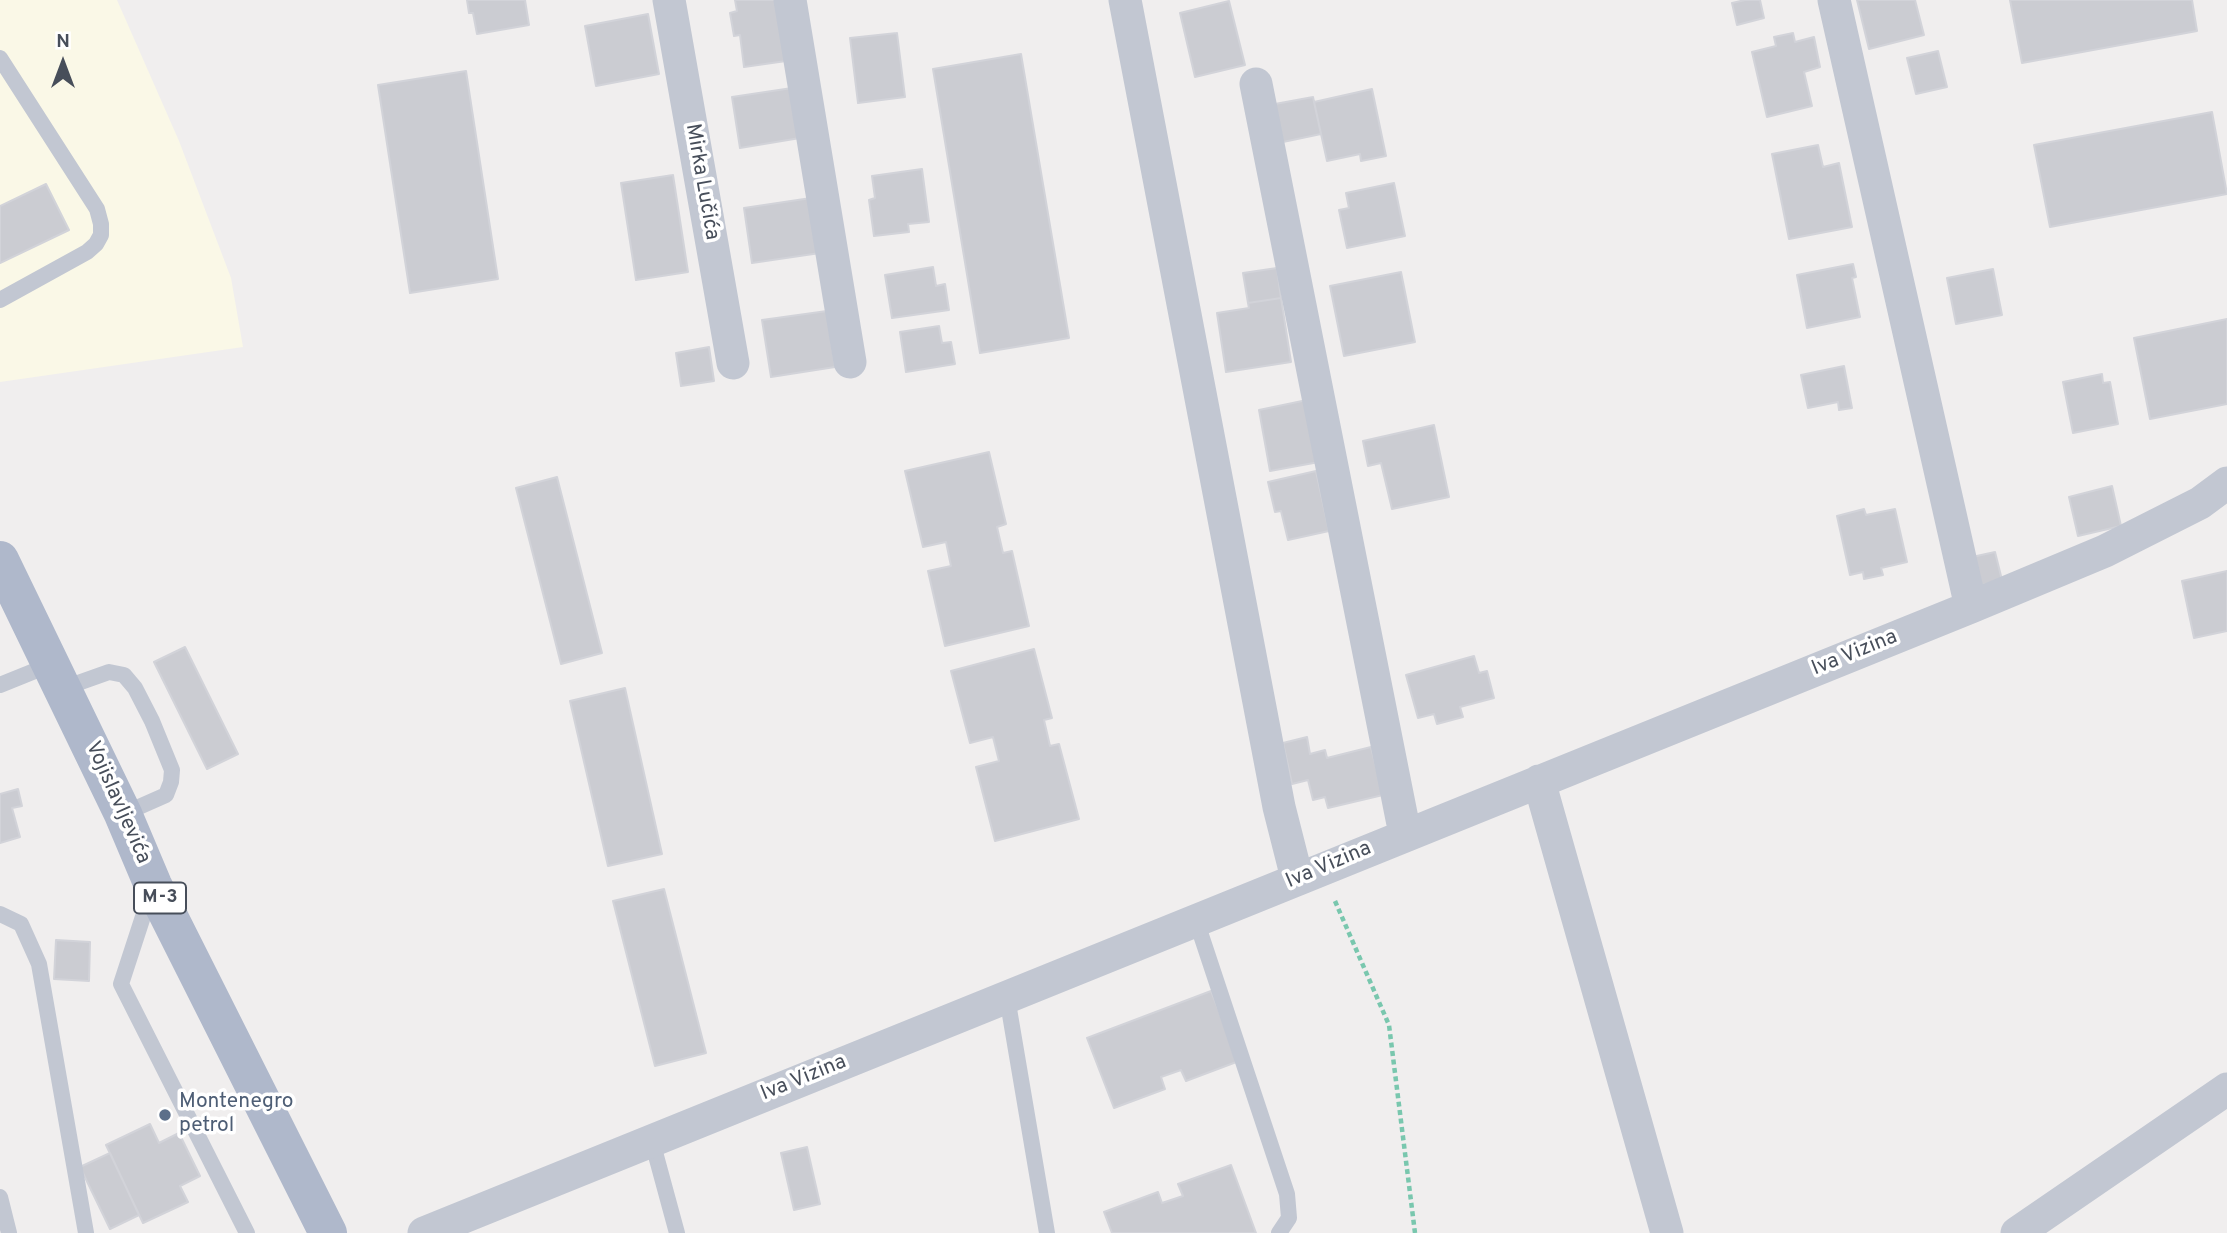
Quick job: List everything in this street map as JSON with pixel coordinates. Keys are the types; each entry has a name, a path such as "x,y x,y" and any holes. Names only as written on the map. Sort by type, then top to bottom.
{"main road":[{"name":"Vojislavljevića","path":"0,560 123,814 153,885 328,1233"}],"street":[{"name":"Mirka Lučića","path":"669,0 733,363"},
{"path":"790,0 850,362"},
{"path":"1125,0 1279,807 1309,873"},
{"path":"1834,0 1971,607"},
{"path":"1256,84 1405,834"},
{"name":"Iva Vizina","path":"424,1233 1971,607 2105,551 2200,503 2227,483"},
{"path":"1539,781 1667,1233"},
{"path":"2017,1233 2227,1090"}],"lane":[{"path":"0,58 97,209 102,224 101,235 96,244 87,251 0,300"},
{"path":"0,685 58,676 109,672 124,674 135,688 152,721 172,770 166,794 123,814"},
{"path":"153,885 121,984 247,1233"},
{"path":"0,914 21,924 39,964 86,1233"},
{"path":"1196,920 1287,1195 1289,1218 1279,1233"},
{"path":"1007,997 1047,1233"},
{"path":"653,1141 677,1233"},
{"path":"0,1197 9,1233"}],"path":[{"path":"1309,873 1389,1025 1415,1233"}],"shaded area":[{"path":"0,0 117,0 179,141 231,278 243,347 0,382"}],"building":[{"path":"467,0 525,0 529,25 477,34"},
{"path":"735,0 778,0 786,61 744,67 740,35 734,36 730,13 737,11"},
{"path":"1760,0 1764,18 1737,25 1732,3"},
{"path":"1857,0 1915,0 1924,35 1869,49"},
{"path":"2010,0 2192,0 2197,31 2022,63"},
{"path":"1229,1 1245,65 1195,77 1180,13"},
{"path":"648,14 659,74 596,86 585,26"},
{"path":"897,33 905,97 858,103 850,38"},
{"path":"1793,33 1795,42 1814,37 1820,67 1804,72 1812,106 1767,117 1752,52 1776,46 1774,37"},
{"path":"1938,51 1947,87 1916,94 1907,58"},
{"path":"1021,54 1069,338 980,353 933,69"},
{"path":"466,71 498,279 410,293 378,85"},
{"path":"792,88 800,138 740,148 732,97"},
{"path":"1372,89 1386,156 1361,161 1360,154 1327,161 1314,102"},
{"path":"1313,97 1321,134 1283,142 1275,104"},
{"path":"2212,112 2227,194 2050,227 2034,145"},
{"path":"1818,145 1823,167 1839,163 1852,227 1789,239 1772,154"},
{"path":"922,169 929,222 908,224 909,232 874,236 869,200 875,198 872,176"},
{"path":"673,175 688,272 636,280 621,183"},
{"path":"1394,183 1405,236 1347,248 1339,210 1349,208 1346,193"},
{"path":"46,184 69,230 0,263 0,206"},
{"path":"811,198 820,253 752,263 744,208"},
{"path":"1853,264 1856,277 1852,278 1860,317 1807,328 1797,275"},
{"path":"933,267 936,286 945,284 949,310 892,318 885,275"},
{"path":"1277,268 1281,298 1248,303 1243,273"},
{"path":"1993,269 2002,315 1956,324 1947,278"},
{"path":"1401,272 1415,342 1344,356 1330,286"},
{"path":"1281,298 1291,362 1226,372 1217,313 1249,308 1248,303"},
{"path":"827,311 835,367 771,377 762,320"},
{"path":"2227,319 2227,404 2150,419 2134,338"},
{"path":"939,326 942,343 951,342 955,364 906,372 900,332"},
{"path":"709,347 714,381 681,386 676,353"},
{"path":"1844,366 1852,408 1839,410 1838,402 1808,408 1801,375"},
{"path":"2102,374 2103,383 2110,382 2118,424 2073,433 2063,382"},
{"path":"1307,400 1319,462 1270,471 1259,410"},
{"path":"1434,425 1449,497 1392,509 1381,463 1368,466 1363,441"},
{"path":"989,452 1006,524 997,527 1003,553 1012,551 1029,626 945,646 928,571 951,566 946,542 923,547 905,471"},
{"path":"1316,471 1329,531 1288,540 1281,511 1275,512 1268,482"},
{"path":"557,477 602,653 561,664 516,488"},
{"path":"2112,486 2121,526 2078,536 2069,497"},
{"path":"1864,509 1866,515 1895,509 1907,562 1881,568 1883,575 1864,579 1863,572 1850,575 1837,516"},
{"path":"1995,552 2002,580 1979,586 1972,557"},
{"path":"2227,571 2227,631 2194,638 2182,581"},
{"path":"185,647 238,754 207,769 154,662"},
{"path":"1034,649 1052,718 1044,720 1050,746 1059,744 1079,819 995,841 976,767 999,761 993,737 970,743 951,671"},
{"path":"1474,656 1479,673 1487,671 1494,698 1460,707 1463,717 1437,724 1434,714 1418,718 1406,675"},
{"path":"625,688 662,854 608,866 570,701"},
{"path":"1307,737 1310,754 1325,750 1327,758 1371,747 1383,795 1328,808 1325,797 1313,800 1308,780 1292,784 1283,743"},
{"path":"18,789 22,806 12,808 20,837 0,843 0,794"},
{"path":"664,889 706,1053 655,1066 613,901"},
{"path":"56,940 90,942 89,981 54,979"},
{"path":"1211,991 1239,1061 1186,1081 1181,1070 1161,1077 1165,1089 1114,1108 1087,1038"},
{"path":"150,1124 159,1143 179,1133 200,1176 180,1186 188,1202 143,1223 106,1145"},
{"path":"807,1147 820,1204 794,1210 781,1153"},
{"path":"110,1153 139,1215 110,1229 80,1167"},
{"path":"1231,1165 1256,1233 1112,1233 1104,1212 1158,1192 1162,1203 1183,1196 1178,1184"}],"place":[{"name":"Montenegro petrol","path":"165,1115"}]}
